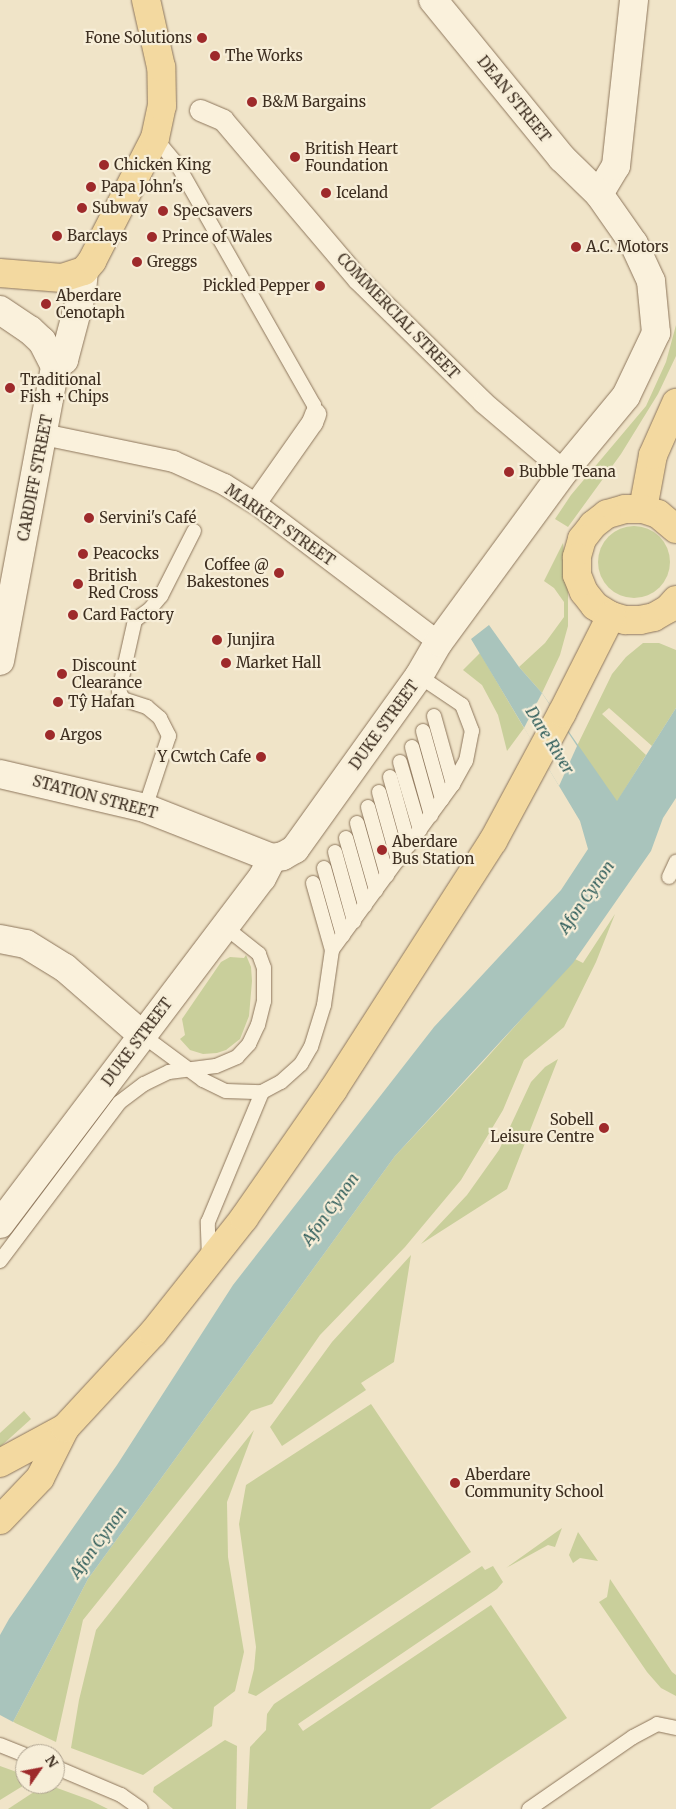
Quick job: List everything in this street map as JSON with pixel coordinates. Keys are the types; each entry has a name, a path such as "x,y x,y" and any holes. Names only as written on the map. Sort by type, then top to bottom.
{"main road":[{"path":"0,273 62,278 84,271 92,261 155,138 162,106 162,78 146,0"},
{"path":"643,509 653,454 676,403"},
{"path":"673,609 640,620 625,620 610,616 595,606 584,592 578,575 577,557 582,539 593,525 608,514 625,509 643,509 658,514 676,529"},
{"path":"0,1520 40,1478 65,1428 153,1333 244,1218 333,1090 493,841 562,713 610,616"},
{"path":"0,1463 65,1428"}],"street":[{"name":"DEAN STREET","path":"433,0 562,158 599,194"},
{"path":"599,194 616,166 634,0"},
{"name":"COMMERCIAL STREET","path":"200,110 223,120 358,279 483,402 564,471"},
{"name":"DUKE STREET","path":"0,1224 262,878 272,858 283,856 295,848 419,676 439,642 564,471 626,396 656,333 651,281 634,244 599,194"},
{"name":"CARDIFF STREET","path":"0,661 55,366 64,360 82,292 84,271"},
{"path":"0,310 30,330 42,341 55,366"},
{"path":"255,503 312,422 315,414"},
{"name":"MARKET STREET","path":"43,434 173,461 224,484 255,503 439,642"},
{"name":"STATION STREET","path":"0,774 145,808 272,858"},
{"path":"0,940 26,944 64,968 142,1036"}],"lane":[{"path":"155,138 177,164 314,406 315,414"},
{"path":"145,808 168,736 160,718 147,707 123,699 120,691 135,620 150,609 162,596 194,531"},
{"path":"332,950 453,784 466,761 472,731 462,705 419,676"},
{"path":"434,716 453,784"},
{"path":"423,731 442,799"},
{"path":"412,747 431,815"},
{"path":"400,762 420,830"},
{"path":"390,777 409,845"},
{"path":"379,792 398,860"},
{"path":"368,807 387,875"},
{"path":"357,823 376,890"},
{"path":"346,838 365,905"},
{"path":"335,852 354,920"},
{"path":"669,877 676,862"},
{"path":"324,868 343,936"},
{"path":"142,1036 190,1068 203,1080 226,1091 262,1092 281,1082 301,1064 311,1047 324,1005 332,950 313,883"},
{"path":"0,1261 120,1102 144,1084 169,1072 216,1066 237,1057 249,1044 258,1025 264,1001 264,968 259,954 225,927"},
{"path":"209,1262 208,1222 262,1092"},
{"path":"529,1809 633,1738 657,1724 676,1728"},
{"path":"0,1745 15,1751"},
{"path":"65,1772 120,1795 141,1809"}],"green space":[{"path":"676,325 676,356 658,394 621,454 568,527 555,519 571,495 646,406 666,362"},
{"path":"641,526 660,536 668,548 670,562 668,576 660,588 648,596 627,598 608,588 600,576 598,555 608,536 620,528"},
{"path":"563,543 568,589 568,626 560,655 542,693 519,667 545,643 564,617 564,602 554,588 544,581"},
{"path":"643,643 659,643 676,650 676,708 652,746 609,708 602,714 646,755 617,802 577,746 612,674 626,657"},
{"path":"480,653 524,728 507,751 498,715 482,685 463,670"},
{"path":"615,914 596,962 564,1027 524,1060 503,1110 461,1180 405,1247 320,1335 272,1404 251,1411 83,1620 56,1742 13,1722 88,1579 395,1156 483,1062 575,959 583,963"},
{"path":"246,955 251,967 252,981 249,1016 240,1039 226,1050 217,1053 203,1054 190,1050 180,1039 185,1035 182,1019 221,962 230,957 244,958"},
{"path":"558,1059 507,1189 421,1244 467,1195 499,1150 531,1082 545,1067"},
{"path":"411,1255 394,1362 361,1383 366,1390 282,1446 270,1427 332,1342"},
{"path":"371,1404 471,1552 256,1696 248,1693 254,1669 256,1647 239,1524 246,1485"},
{"path":"24,1411 31,1419 0,1447 0,1433"},
{"path":"254,1430 227,1502 228,1557 244,1652 235,1691 214,1707 212,1726 143,1775 71,1748 79,1700 96,1630"},
{"path":"562,1528 555,1547 548,1545 506,1568"},
{"path":"578,1532 598,1561 580,1558 573,1563 569,1555"},
{"path":"482,1566 485,1570 493,1566 503,1582 497,1589 298,1724 303,1731 491,1605 567,1718 430,1809 247,1809 250,1747 266,1730 267,1714 274,1704"},
{"path":"610,1579 672,1672 676,1675 676,1696 661,1688 647,1672 599,1602 607,1597"},
{"path":"225,1740 237,1746 236,1809 173,1809 153,1792 154,1787"},
{"path":"0,1766 15,1771 15,1791 0,1800"},
{"path":"65,1791 108,1809 8,1809 31,1794 65,1794"}],"water":[{"path":"489,625 519,667 542,693 617,801 676,708 676,798 663,818 651,851 573,963 395,1156 88,1579 13,1722 0,1738 0,1635 9,1619 117,1465 233,1285 434,1027 561,890 588,849 580,821 471,639"}],"pier":[{"path":"542,693 577,746 559,786 524,728"},
{"path":"0,1715 15,1723 0,1741"}],"place":[{"name":"Fone Solutions","path":"202,38"},
{"name":"The Works","path":"215,56"},
{"name":"B&M Bargains","path":"252,102"},
{"name":"British Heart Foundation","path":"295,157"},
{"name":"Chicken King","path":"104,165"},
{"name":"Papa John's","path":"91,187"},
{"name":"Iceland","path":"326,193"},
{"name":"Subway","path":"82,208"},
{"name":"Specsavers","path":"163,211"},
{"name":"Barclays","path":"57,236"},
{"name":"Prince of Wales","path":"152,237"},
{"name":"A.C. Motors","path":"576,247"},
{"name":"Greggs","path":"137,262"},
{"name":"Pickled Pepper","path":"320,286"},
{"name":"Aberdare Cenotaph","path":"46,304"},
{"name":"Traditional Fish + Chips","path":"10,388"},
{"name":"Bubble Teana","path":"509,472"},
{"name":"Servini's Café","path":"89,518"},
{"name":"Peacocks","path":"83,554"},
{"name":"Coffee @ Bakestones","path":"279,573"},
{"name":"British Red Cross","path":"78,584"},
{"name":"Card Factory","path":"73,615"},
{"name":"Junjira","path":"217,640"},
{"name":"Market Hall","path":"226,663"},
{"name":"Discount Clearance","path":"62,674"},
{"name":"Tŷ Hafan","path":"58,702"},
{"name":"Argos","path":"50,735"},
{"name":"Y Cwtch Cafe","path":"261,757"},
{"name":"Aberdare Bus Station","path":"382,850"},
{"name":"Sobell Leisure Centre","path":"604,1128"},
{"name":"Aberdare Community School","path":"455,1483"}],"water label":[{"name":"Dare River","path":"550,740"},
{"name":"Afon Cynon","path":"586,897"},
{"name":"Afon Cynon","path":"330,1209"},
{"name":"Afon Cynon","path":"98,1542"}]}
